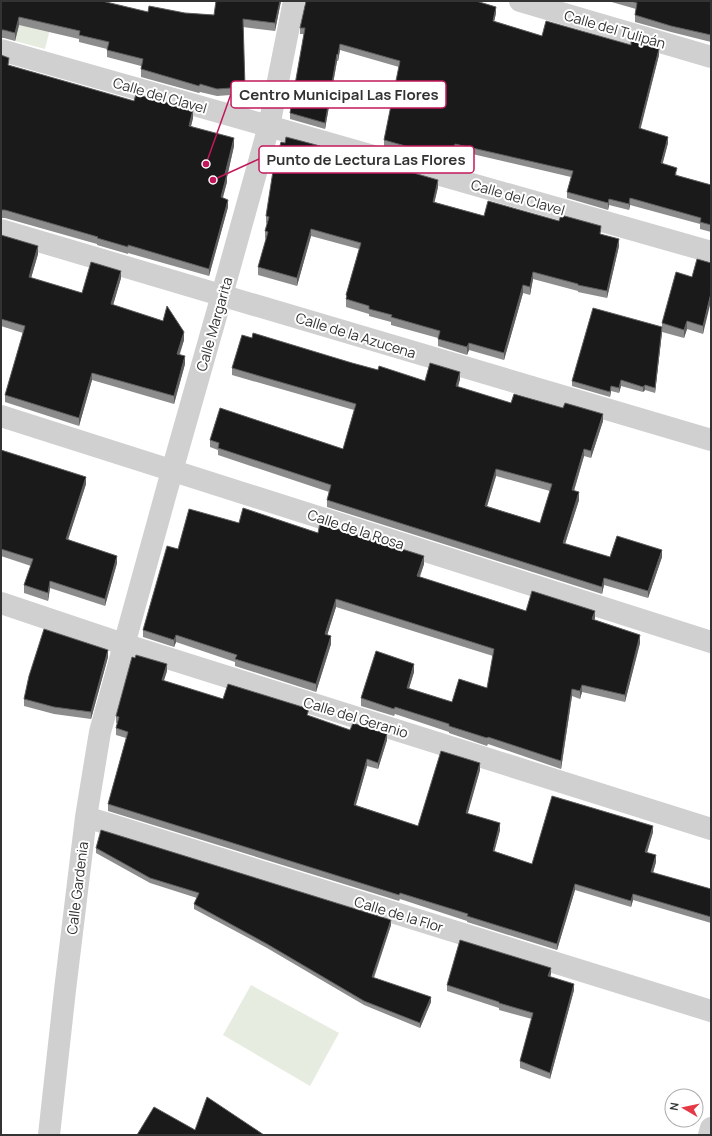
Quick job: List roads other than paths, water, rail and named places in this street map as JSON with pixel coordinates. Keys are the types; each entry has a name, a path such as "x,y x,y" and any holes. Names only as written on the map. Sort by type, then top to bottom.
{"street":[{"name":"Calle Margarita","path":"124,644 269,126 294,1"},
{"name":"Calle del Tulipán","path":"520,1 711,57"},
{"name":"Calle del Clavel","path":"1,50 711,252"},
{"name":"Calle de la Azucena","path":"1,230 711,440"},
{"name":"Calle de la Rosa","path":"1,416 711,642"},
{"name":"Calle del Geranio","path":"1,603 124,644 711,829"},
{"name":"Calle Gardenia","path":"49,1135 86,817 100,732 124,644"},
{"name":"Calle de la Flor","path":"86,817 711,1011"},
{"path":"709,1135 711,1128"}],"place":[{"name":"Centro Municipal Las Flores","path":"206,164"},
{"name":"Punto de Lectura Las Flores","path":"213,180"}]}
